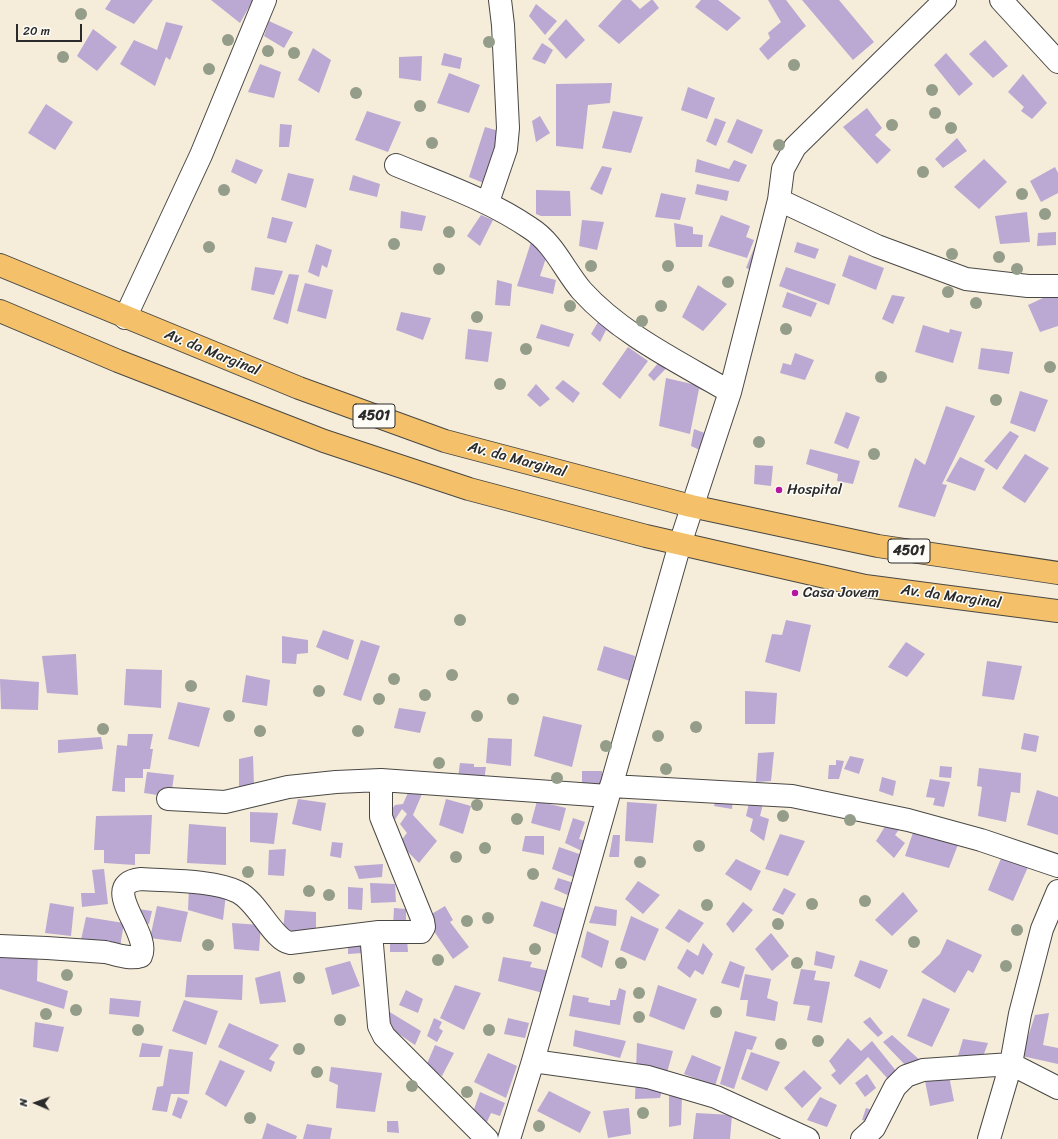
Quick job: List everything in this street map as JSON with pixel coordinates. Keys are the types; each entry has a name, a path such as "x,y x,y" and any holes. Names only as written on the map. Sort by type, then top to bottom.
{"main road":[{"name":"Av. da Marginal","path":"0,265 125,318 299,388 445,442 691,506 878,546 1058,573"},
{"name":"Av. da Marginal","path":"0,311 118,361 324,441 469,489 680,544 866,586 1058,611"}],"street":[{"path":"125,318 201,155 265,0"},
{"path":"488,202 506,149 508,128 504,25 500,0"},
{"path":"508,1139 533,1061 691,506 730,392 779,200 783,169 795,147 945,0"},
{"path":"1001,0 1058,62"},
{"path":"396,165 488,202 531,228 544,238 582,291 618,324 674,360 730,392"},
{"path":"779,200 877,246 966,279 1028,286 1058,286"},
{"path":"0,946 59,948 108,953 132,958 141,956 143,946 124,900 123,891 125,885 130,880 141,879 221,886 239,892 250,900 281,939 286,942 298,943 371,933 418,933 423,930 424,927 381,817 382,780"},
{"path":"168,799 225,802 288,787 336,782 382,780 610,791 792,796 908,820 981,840 1058,866"},
{"path":"989,1139 1011,1064 1020,1014 1042,930 1058,891"},
{"path":"371,933 379,1026 384,1036 487,1139"},
{"path":"533,1061 648,1077 716,1097 808,1139"},
{"path":"862,1139 874,1128 895,1087 906,1076 923,1070 1011,1064 1058,1088"}],"building":[{"path":"111,0 153,0 134,24 105,9"},
{"path":"211,0 253,0 240,23"},
{"path":"622,0 631,0 640,9 653,0 659,8 619,44 598,26"},
{"path":"701,0 718,0 741,18 727,31 695,7"},
{"path":"768,0 786,0 806,26 768,60 759,49 770,38 768,33 781,22"},
{"path":"802,0 839,0 874,42 853,60"},
{"path":"536,4 557,21 545,35 529,16"},
{"path":"566,19 585,40 566,59 548,39"},
{"path":"269,21 293,32 284,48 264,36"},
{"path":"166,22 183,26 170,60 166,57 155,86 120,64 134,40 157,50"},
{"path":"93,29 117,47 97,71 77,56"},
{"path":"985,40 1008,66 993,78 969,54"},
{"path":"542,43 553,50 545,64 532,59"},
{"path":"313,48 331,60 319,93 298,80"},
{"path":"444,53 462,58 460,69 441,65"},
{"path":"946,53 973,84 959,96 934,65"},
{"path":"422,56 421,81 399,78 399,57"},
{"path":"260,64 281,72 274,98 248,92"},
{"path":"449,73 480,85 469,113 437,103"},
{"path":"1023,74 1047,103 1032,119 1021,111 1024,107 1008,92"},
{"path":"612,83 610,103 588,105 583,149 556,146 556,84"},
{"path":"688,87 715,98 707,119 681,110"},
{"path":"46,104 73,122 55,150 28,133"},
{"path":"867,108 882,128 875,135 891,150 877,164 843,127"},
{"path":"367,111 401,122 388,152 355,140"},
{"path":"613,111 643,117 631,153 602,148"},
{"path":"540,116 550,133 536,142 532,121"},
{"path":"715,118 726,122 716,146 706,141"},
{"path":"737,119 763,130 752,154 727,142"},
{"path":"280,124 292,125 289,147 279,147"},
{"path":"485,127 516,136 498,189 469,177"},
{"path":"957,138 967,151 943,168 935,159"},
{"path":"236,159 263,170 256,184 231,172"},
{"path":"697,159 729,169 734,160 747,165 739,182 695,172"},
{"path":"984,159 1007,182 979,209 954,187"},
{"path":"602,166 612,168 602,195 590,189"},
{"path":"1055,167 1058,173 1058,193 1041,202 1030,181"},
{"path":"288,173 314,179 306,208 281,200"},
{"path":"353,175 380,184 377,197 349,190"},
{"path":"697,184 729,191 727,201 695,194"},
{"path":"536,190 570,191 571,216 541,216 536,214"},
{"path":"661,193 686,198 680,220 655,217"},
{"path":"401,211 426,216 422,231 400,228"},
{"path":"1027,212 1030,242 1000,244 995,216"},
{"path":"481,215 493,220 480,246 467,236"},
{"path":"721,215 750,226 746,237 754,240 747,258 708,246"},
{"path":"272,217 293,222 286,243 267,238"},
{"path":"582,220 604,222 597,250 579,246"},
{"path":"674,223 693,227 693,234 703,235 702,247 676,247"},
{"path":"1056,232 1056,245 1037,246 1038,233"},
{"path":"531,242 550,246 540,276 556,280 553,294 517,286"},
{"path":"797,242 819,249 815,259 794,252"},
{"path":"756,243 767,247 760,273 746,268"},
{"path":"316,244 332,250 327,268 322,265 319,277 308,272"},
{"path":"849,255 884,268 876,290 842,276"},
{"path":"255,267 283,271 274,295 251,290"},
{"path":"786,267 836,284 829,305 779,286"},
{"path":"289,274 299,275 288,324 273,319"},
{"path":"497,280 512,284 510,306 495,305"},
{"path":"305,283 333,290 326,319 297,311"},
{"path":"698,285 727,304 703,331 682,317"},
{"path":"1058,291 1058,326 1040,332 1028,305"},
{"path":"787,292 817,303 811,317 782,307"},
{"path":"892,295 905,297 893,324 882,319"},
{"path":"401,312 431,318 423,340 396,330"},
{"path":"602,315 619,324 613,335 606,330 600,342 591,334"},
{"path":"541,324 574,334 569,347 536,338"},
{"path":"923,325 949,333 950,329 962,332 953,363 915,352"},
{"path":"468,329 492,332 488,362 465,359"},
{"path":"628,347 648,361 620,399 602,384"},
{"path":"981,348 1013,352 1009,374 978,369"},
{"path":"795,353 814,360 805,380 780,373 783,363 791,365"},
{"path":"666,354 674,360 654,381 648,375"},
{"path":"695,372 713,394 699,389 690,434 659,426 666,378 692,384"},
{"path":"563,380 580,393 573,403 555,388"},
{"path":"536,384 550,399 540,407 527,395"},
{"path":"1020,391 1048,400 1035,432 1010,423"},
{"path":"946,406 975,416 942,484 947,485 935,517 898,507 915,458 925,465"},
{"path":"846,412 860,417 848,449 834,443"},
{"path":"694,429 710,435 704,452 691,446"},
{"path":"1010,431 1019,436 997,470 984,461"},
{"path":"810,449 860,461 853,484 837,481 838,474 806,464"},
{"path":"1025,454 1049,468 1025,503 1002,488"},
{"path":"960,457 985,469 975,491 946,481"},
{"path":"755,465 773,466 771,486 754,484"},
{"path":"786,620 811,625 800,672 765,662 772,634 782,635"},
{"path":"323,630 354,640 348,660 316,647"},
{"path":"282,636 308,640 308,653 297,654 296,664 282,663"},
{"path":"361,640 380,646 361,701 343,695"},
{"path":"906,642 925,654 907,677 888,667"},
{"path":"604,646 635,656 630,681 597,670"},
{"path":"76,654 78,695 47,693 42,656"},
{"path":"987,661 1022,666 1014,700 982,696"},
{"path":"126,669 162,670 161,708 124,705"},
{"path":"246,675 270,680 267,706 242,702"},
{"path":"0,679 39,682 38,710 1,709"},
{"path":"745,691 777,693 775,724 745,724"},
{"path":"178,702 210,708 199,747 168,739"},
{"path":"399,708 426,712 420,733 394,728"},
{"path":"543,716 582,725 572,767 534,756"},
{"path":"1024,733 1039,736 1036,752 1021,749"},
{"path":"128,734 153,734 150,749 153,749 150,769 143,769 143,778 125,778 125,792 112,791 117,745 127,746"},
{"path":"101,737 103,749 58,753 58,740"},
{"path":"488,738 512,739 511,766 486,763"},
{"path":"774,752 771,781 756,782 758,753"},
{"path":"253,756 254,786 239,789 239,759"},
{"path":"850,756 864,759 859,774 844,769"},
{"path":"836,760 844,761 839,779 828,779 829,765 836,765"},
{"path":"460,763 474,764 474,767 486,767 484,781 458,778"},
{"path":"940,766 952,767 951,778 939,777"},
{"path":"979,768 1021,773 1020,793 1011,792 1006,822 978,816 982,787 977,786"},
{"path":"582,771 602,771 603,786 582,784"},
{"path":"147,772 174,775 171,797 144,793"},
{"path":"882,777 896,781 893,796 879,791"},
{"path":"930,779 950,782 944,807 933,805 935,798 926,797"},
{"path":"410,788 422,794 413,815 437,841 419,863 399,843 407,833 400,824 407,814 402,809 394,821 389,813 395,805 403,804"},
{"path":"1037,790 1058,797 1058,835 1027,825"},
{"path":"717,797 733,800 732,809 714,806"},
{"path":"298,799 326,803 321,831 292,824"},
{"path":"446,799 471,806 463,834 439,825"},
{"path":"537,801 566,808 560,831 531,823"},
{"path":"627,802 657,804 653,843 625,841"},
{"path":"749,803 763,804 760,816 769,819 764,841 750,831 753,819 746,816"},
{"path":"250,812 278,813 274,844 250,842"},
{"path":"152,815 150,854 135,854 135,865 104,863 104,850 94,850 96,816"},
{"path":"919,815 964,829 949,868 905,856"},
{"path":"573,818 585,822 579,839 589,842 586,853 565,843"},
{"path":"889,820 901,827 895,835 905,843 894,858 876,841"},
{"path":"189,824 226,827 226,865 187,863"},
{"path":"780,834 805,841 788,876 765,869"},
{"path":"613,835 620,835 619,857 609,857"},
{"path":"525,836 544,836 544,855 522,851"},
{"path":"332,842 343,843 341,858 330,856"},
{"path":"559,847 588,857 581,880 552,869"},
{"path":"286,849 284,876 268,875 269,850"},
{"path":"1002,856 1028,867 1013,901 988,890"},
{"path":"736,859 761,871 751,891 725,874"},
{"path":"383,864 382,877 359,879 354,866"},
{"path":"104,869 108,904 82,907 81,893 95,893 92,870"},
{"path":"558,878 580,885 574,898 554,889"},
{"path":"638,881 660,895 643,914 625,899"},
{"path":"370,883 395,884 396,902 371,903"},
{"path":"189,887 226,894 223,920 188,910"},
{"path":"348,887 363,888 362,910 348,909"},
{"path":"784,888 796,894 783,915 772,910"},
{"path":"903,892 918,911 892,936 875,920"},
{"path":"541,901 572,911 563,937 533,926"},
{"path":"743,902 753,910 733,933 726,924"},
{"path":"50,903 74,907 71,936 45,933"},
{"path":"157,906 188,912 181,942 150,938"},
{"path":"445,906 453,920 450,922 469,947 453,959 425,918"},
{"path":"595,906 617,910 616,926 589,923"},
{"path":"394,908 406,909 406,927 393,926"},
{"path":"138,909 152,911 149,924 136,922"},
{"path":"679,909 704,923 689,943 665,928"},
{"path":"285,910 316,912 316,933 283,931"},
{"path":"631,916 659,929 645,961 620,950"},
{"path":"86,917 124,923 120,947 81,940"},
{"path":"232,923 261,925 259,951 234,949"},
{"path":"587,931 609,941 602,968 581,957"},
{"path":"771,933 789,956 772,971 755,949"},
{"path":"407,939 408,952 390,952 390,941"},
{"path":"947,939 982,955 973,973 968,970 955,993 921,972 940,954"},
{"path":"703,943 713,954 703,975 695,970 690,978 677,968 687,949 698,956"},
{"path":"362,944 363,953 348,954 348,945"},
{"path":"0,951 38,953 37,981 68,991 64,1009 0,989"},
{"path":"816,951 835,956 832,969 814,965"},
{"path":"503,957 532,962 530,967 550,971 543,993 498,981"},
{"path":"860,960 888,970 880,989 854,976"},
{"path":"350,961 360,986 332,995 325,968"},
{"path":"730,961 745,967 739,988 721,983"},
{"path":"801,969 816,971 814,980 830,982 822,1023 807,1020 810,1006 793,1004"},
{"path":"280,971 286,1002 260,1004 255,978"},
{"path":"745,974 771,979 767,998 778,1002 775,1021 746,1016 748,1000 740,1000"},
{"path":"187,975 243,975 242,1000 185,997"},
{"path":"455,985 481,993 464,1030 440,1018"},
{"path":"658,985 697,999 684,1030 649,1016"},
{"path":"619,988 626,991 620,1025 569,1016 573,995 589,998 588,1002 610,1006 610,1000 616,1000"},
{"path":"406,990 423,999 418,1013 399,1005"},
{"path":"110,998 141,1001 139,1017 109,1014"},
{"path":"923,998 950,1009 932,1047 907,1036"},
{"path":"184,1000 218,1011 206,1045 172,1031"},
{"path":"383,1008 421,1031 415,1045 384,1024"},
{"path":"1049,1013 1043,1045 1058,1048 1058,1064 1022,1056 1035,1015"},
{"path":"870,1017 883,1033 878,1037 863,1022"},
{"path":"434,1018 442,1022 439,1028 443,1031 437,1042 427,1036"},
{"path":"508,1018 529,1023 525,1038 504,1034"},
{"path":"35,1022 64,1027 58,1052 33,1047"},
{"path":"229,1023 279,1045 269,1059 275,1062 271,1072 218,1047"},
{"path":"575,1030 626,1041 620,1058 573,1046"},
{"path":"735,1031 757,1037 752,1050 747,1049 734,1089 720,1084"},
{"path":"892,1035 922,1062 911,1071 883,1042"},
{"path":"848,1038 861,1051 872,1041 897,1072 888,1079 868,1057 840,1085 831,1075 836,1071 829,1061"},
{"path":"963,1039 988,1043 981,1062 958,1056"},
{"path":"142,1043 163,1046 160,1057 139,1057"},
{"path":"637,1043 673,1051 660,1098 635,1099"},
{"path":"435,1045 454,1053 442,1076 426,1066"},
{"path":"169,1049 193,1052 189,1094 171,1094 167,1112 152,1110 157,1087 163,1086"},
{"path":"751,1052 780,1062 767,1091 741,1079"},
{"path":"488,1053 517,1066 506,1098 474,1082"},
{"path":"692,1055 721,1067 715,1086 684,1074"},
{"path":"220,1060 245,1071 226,1107 205,1094"},
{"path":"331,1067 382,1073 375,1112 336,1108 338,1085 329,1081"},
{"path":"804,1070 822,1088 802,1108 784,1088"},
{"path":"867,1074 876,1088 865,1097 855,1083"},
{"path":"949,1076 954,1101 930,1106 925,1081"},
{"path":"549,1091 591,1112 580,1133 537,1111"},
{"path":"480,1092 505,1103 500,1116 491,1113 487,1122 472,1115"},
{"path":"669,1096 682,1096 681,1125 669,1127"},
{"path":"178,1097 188,1101 181,1119 172,1115"},
{"path":"820,1097 837,1105 827,1127 807,1120"},
{"path":"629,1108 631,1134 608,1138 603,1111"},
{"path":"866,1108 878,1112 873,1123 862,1120"},
{"path":"696,1113 732,1115 730,1139 693,1139"},
{"path":"387,1121 398,1121 399,1133 387,1132"},
{"path":"267,1123 297,1136 296,1139 262,1139"},
{"path":"307,1124 332,1128 330,1139 303,1139"}],"place":[{"name":"Hospital","path":"779,490"},
{"name":"Casa Jovem","path":"795,593"}]}
